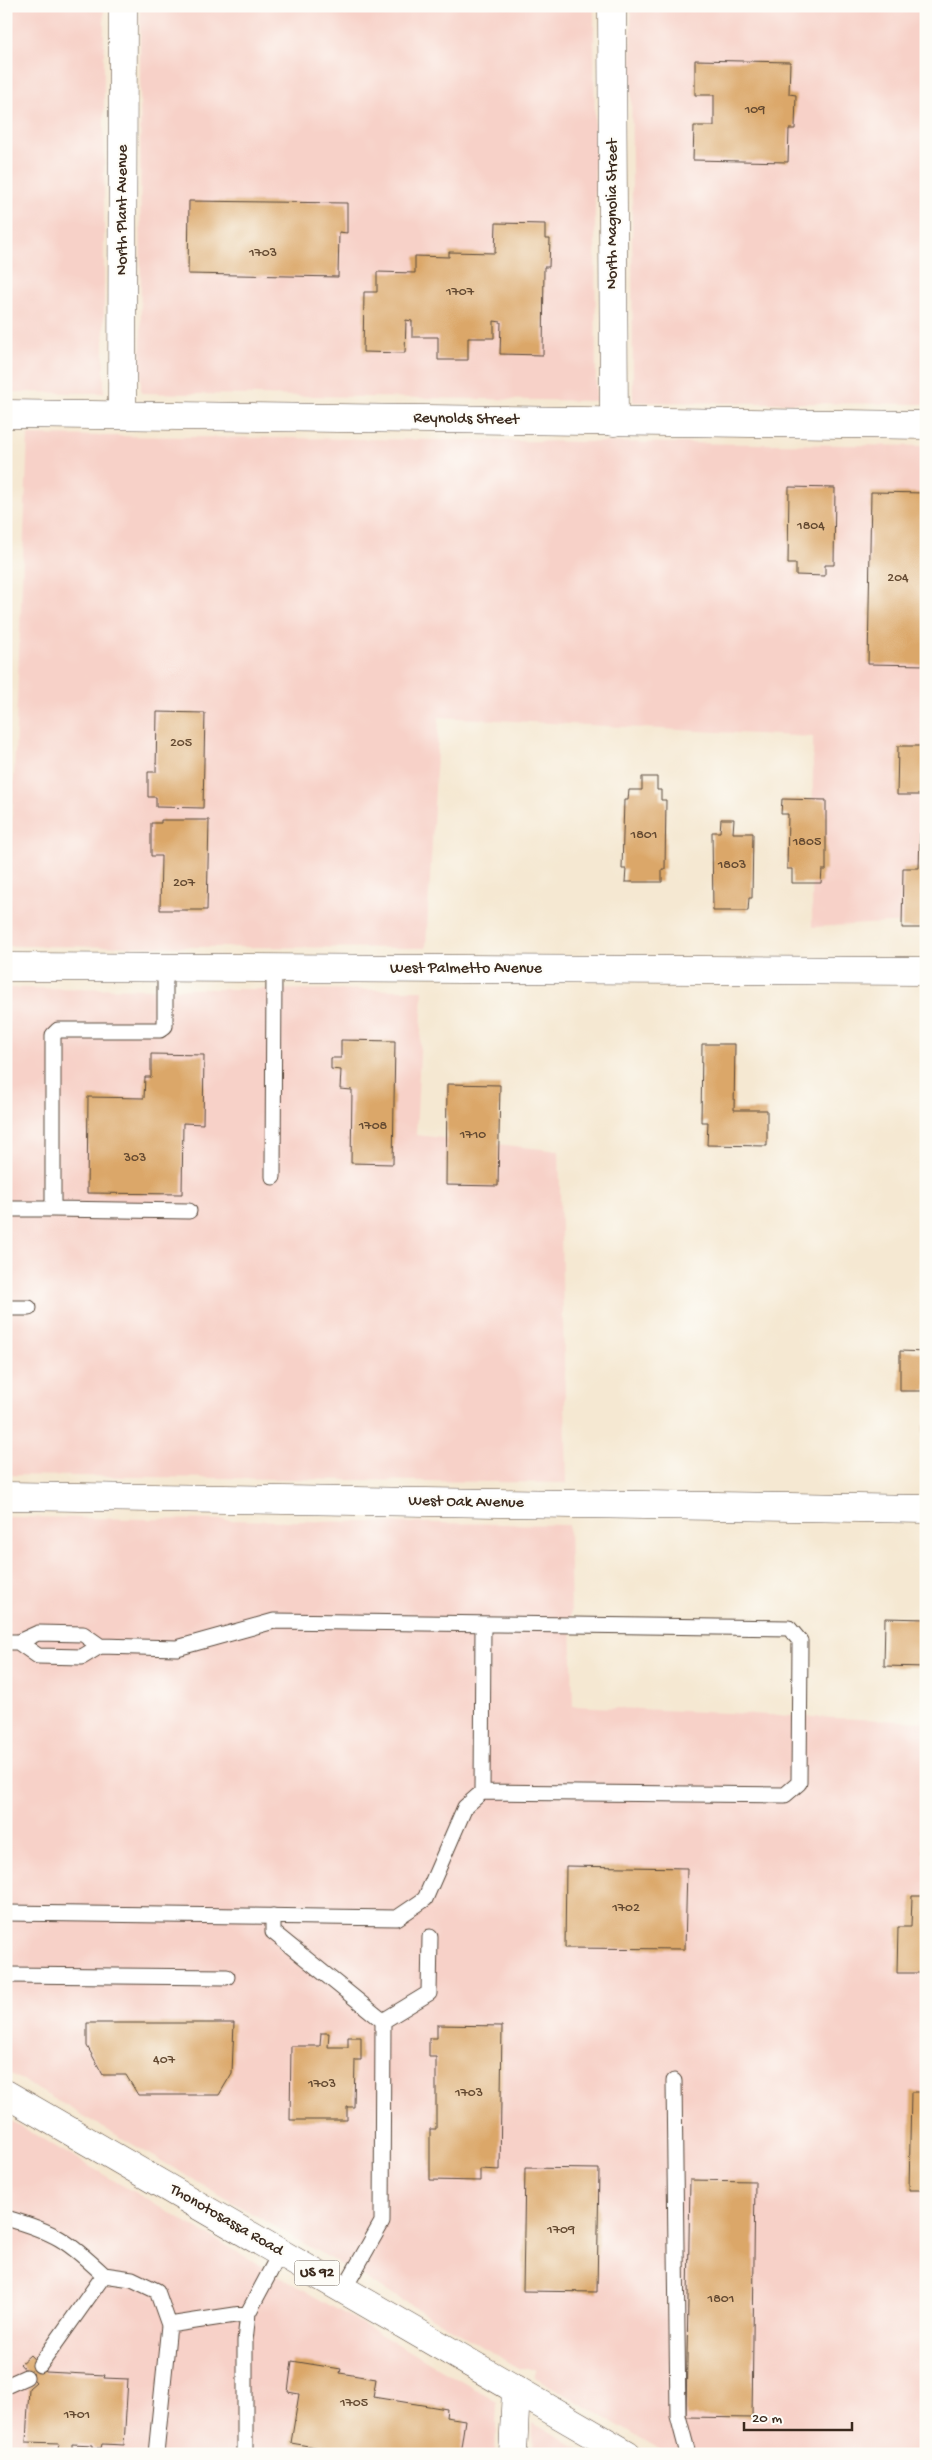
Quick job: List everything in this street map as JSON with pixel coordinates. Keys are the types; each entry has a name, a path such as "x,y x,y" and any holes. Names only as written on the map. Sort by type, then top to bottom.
{"street":[{"name":"North Plant Avenue","path":"122,414 123,6"},
{"name":"North Magnolia Street","path":"612,6 614,422"},
{"name":"Reynolds Street","path":"6,414 926,425"},
{"name":"West Palmetto Avenue","path":"6,967 926,971"},
{"name":"West Oak Avenue","path":"6,1496 926,1509"},
{"name":"Thonotosassa Road","path":"6,2094 627,2454"},
{"path":"513,2454 516,2389"}],"lane":[{"path":"52,1209 54,1035 58,1030 160,1030 165,1026 165,968"},
{"path":"273,1177 274,968"},
{"path":"6,1209 189,1211"},
{"path":"6,1308 29,1308"},
{"path":"6,1913 397,1918 425,1899 465,1807 482,1792 785,1795 799,1783 800,1641 789,1628 274,1621 178,1648 100,1646 82,1657 38,1656 12,1642"},
{"path":"482,1624 482,1792"},
{"path":"12,1642 38,1633 83,1634 100,1646"},
{"path":"272,1916 273,1932 383,2021"},
{"path":"383,2021 429,1993 430,1937"},
{"path":"6,1975 227,1978"},
{"path":"344,2289 382,2222 383,2021"},
{"path":"674,2081 678,2416 688,2454"},
{"path":"6,2218 46,2230 74,2246 104,2275 132,2279 157,2291 169,2325 156,2454"},
{"path":"245,2454 245,2341 248,2314 280,2253"},
{"path":"40,2365 104,2275"},
{"path":"169,2325 248,2314"},
{"path":"6,2386 26,2377"}],"shaded area":[{"path":"6,6 104,6 104,393 6,392"},
{"path":"140,6 594,6 596,401 141,393"},
{"path":"631,6 926,6 926,404 633,402"},
{"path":"28,435 926,446 926,921 812,927 813,737 439,717 426,948 7,946"},
{"path":"6,988 423,990 416,1135 559,1151 567,1483 6,1475"},
{"path":"6,1517 569,1525 573,1706 926,1722 926,2454 667,2454 535,2377 535,2369 521,2369 6,2071"},
{"path":"6,2118 497,2402 495,2454 6,2454"},
{"path":"533,2423 587,2454 532,2454"}],"building":[{"path":"695,60 790,62 789,94 796,95 795,129 789,129 788,162 693,160 694,126 714,126 714,95 695,95"},
{"path":"189,201 347,203 347,233 339,232 338,277 188,274"},
{"path":"496,223 545,224 545,239 550,239 549,267 544,267 543,355 500,354 501,322 494,321 494,338 468,338 468,360 438,360 438,337 412,337 412,321 406,320 405,353 363,352 364,292 377,292 377,272 415,273 415,256 449,257 449,252 495,253"},
{"path":"789,487 835,488 834,565 825,565 825,576 796,575 796,564 788,564"},
{"path":"871,492 926,493 926,665 868,664"},
{"path":"157,712 205,713 203,808 156,807 156,797 148,797 148,772 156,772"},
{"path":"898,746 926,746 926,795 897,795"},
{"path":"642,777 657,777 657,790 661,790 661,800 666,800 665,869 662,869 662,882 625,882 626,869 622,869 624,800 628,800 629,790 642,790"},
{"path":"782,799 826,800 826,870 822,870 821,883 792,883 792,869 787,869 788,814 781,814"},
{"path":"721,819 734,819 733,833 753,833 752,898 749,898 748,911 713,911 712,832 720,832"},
{"path":"161,820 209,820 207,910 160,910 161,856 151,856 151,823 161,823"},
{"path":"920,833 926,834 926,928 902,928 903,868 919,868"},
{"path":"341,1040 395,1041 393,1164 351,1163 352,1090 340,1089 341,1070 331,1069 331,1058 341,1058"},
{"path":"702,1044 735,1044 734,1110 767,1110 767,1146 707,1145 708,1122 701,1122"},
{"path":"151,1054 204,1055 203,1124 183,1123 182,1194 87,1193 88,1097 144,1098 145,1077 151,1077"},
{"path":"447,1084 500,1085 498,1186 446,1185"},
{"path":"900,1351 926,1352 926,1391 900,1391"},
{"path":"923,1425 926,1425 926,1450 923,1450"},
{"path":"885,1618 926,1619 926,1667 884,1666"},
{"path":"924,1802 926,1802 926,1852 923,1852"},
{"path":"566,1866 687,1868 685,1949 565,1948"},
{"path":"912,1896 926,1896 926,1973 897,1973 898,1927 911,1927"},
{"path":"87,2023 234,2023 232,2073 219,2095 138,2095 126,2075 103,2075 87,2046"},
{"path":"437,2025 502,2026 500,2170 480,2169 480,2181 430,2180 430,2129 436,2129 436,2057 429,2057 429,2038 437,2038"},
{"path":"321,2033 329,2033 328,2047 348,2047 348,2037 361,2037 361,2060 355,2060 354,2107 347,2107 347,2120 290,2120 291,2046 320,2046"},
{"path":"911,2092 926,2092 926,2190 909,2190"},
{"path":"525,2168 599,2169 597,2292 523,2291"},
{"path":"690,2180 755,2181 752,2418 686,2417"},
{"path":"30,2355 46,2372 105,2375 104,2378 128,2379 124,2445 102,2444 101,2448 93,2448 93,2445 72,2444 72,2450 58,2450 59,2443 26,2442 29,2388 36,2382 20,2364"},
{"path":"292,2361 341,2369 340,2373 376,2379 373,2397 447,2409 446,2417 465,2420 460,2454 355,2454 291,2443 299,2394 288,2392"}]}
